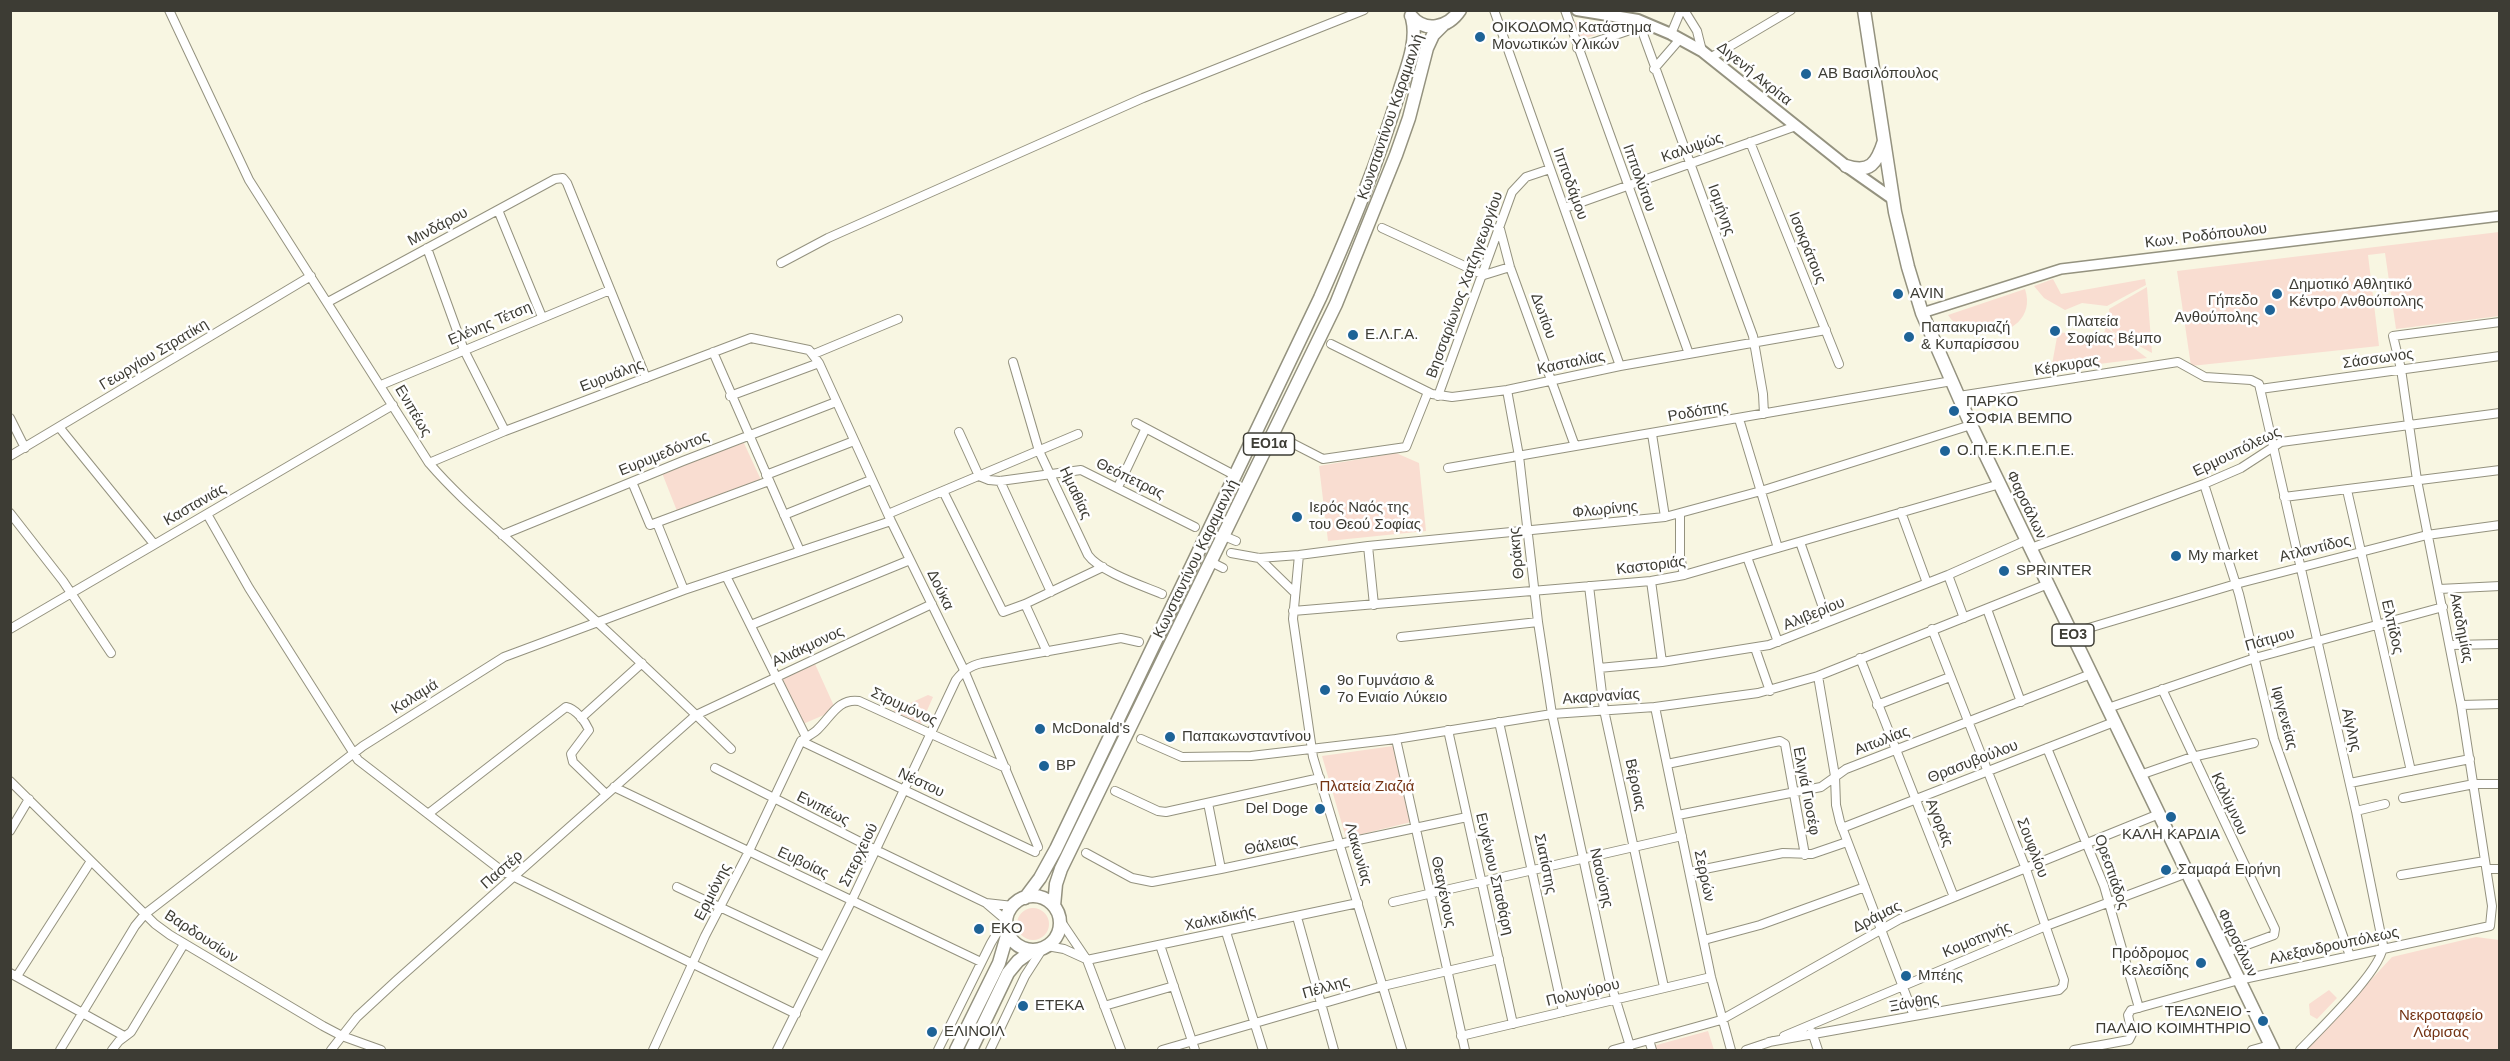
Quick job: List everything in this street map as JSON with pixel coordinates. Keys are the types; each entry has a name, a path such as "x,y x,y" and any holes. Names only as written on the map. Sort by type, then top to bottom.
{"main road":[{"name":"Διγενή Ακρίτα","path":"1577,10 1638,23 1676,37 1706,54 1846,166 1893,199"},
{"name":"Φαρσάλων","path":"1864,10 1893,199 1908,267 1922,313 1971,425 2271,1048"},
{"name":"ΕΟ1α","path":"1409,12 1422,25 1443,25 1461,11"},
{"name":"Κωνσταντίνου Καραμανλή","path":"1013,906 1025,898 1036,885 1056,849 1313,315 1355,218 1404,78 1413,44 1409,12"},
{"name":"Κωνσταντίνου Καραμανλή","path":"1054,906 1056,884 1061,869 1217,565 1224,536 1341,294 1409,118 1427,48 1433,35 1443,25"},
{"path":"1846,166 1862,170 1872,165 1884,140"},
{"path":"971,1050 1008,973 1018,961 1058,935 1060,920 1054,906 1043,898 1025,898"},
{"path":"956,1050 999,963 1013,906"},
{"path":"1007,926 1019,946 1041,948"}],"street":[{"name":"Ενιπέως","path":"169,10 237,158 429,463 502,535 642,663 731,749"},
{"path":"781,263 828,238 1134,102 1364,10"},
{"name":"Ιπποδάμου","path":"1494,10 1620,366"},
{"name":"Ιππολύτου","path":"1565,10 1689,354"},
{"path":"1654,69 1676,37 1682,10"},
{"path":"1682,10 1697,31 1706,54 1788,11"},
{"path":"1577,48 1638,23"},
{"name":"Ισμήνης","path":"1638,23 1755,343 1764,414"},
{"name":"Καλυψώς","path":"1565,208 1689,162 1796,126"},
{"name":"Ισοκράτους","path":"1750,142 1839,364"},
{"name":"Βησσαρίωνος Χατζηγεωργίου","path":"1438,396 1515,186 1526,177 1550,169"},
{"name":"Μινδάρου","path":"328,302 555,179 563,178 610,290"},
{"path":"498,210 542,316"},
{"name":"Κων. Ροδόπουλου","path":"1922,313 2061,269 2499,216"},
{"path":"1382,228 1484,275 1510,267"},
{"name":"Δωτίου","path":"1500,230 1510,267 1575,446"},
{"path":"427,248 464,350 505,431"},
{"name":"Γεωργίου Στρατίκη","path":"10,456 311,276"},
{"path":"610,290 646,378"},
{"name":"Ελένης Τέτση","path":"381,385 542,316 610,290"},
{"path":"811,352 898,319"},
{"name":"Ακαδημίας","path":"2490,926 2492,906 2470,759 2451,645 2417,480 2401,369 2392,336 2499,322"},
{"name":"Κασταλίας","path":"1331,344 1428,392 1438,396 1452,397 1507,390 1620,366 1826,330"},
{"name":"Ευρυάλης","path":"429,463 505,431 751,338 811,352"},
{"path":"713,352 730,396 800,551"},
{"name":"Δούκα","path":"811,352 819,363 871,480 964,670 1006,768 1037,850"},
{"name":"Σάσσωνος","path":"2260,388 2499,356"},
{"name":"Ημαθίας","path":"1013,362 1039,451 1088,555 1103,567 1162,594"},
{"name":"Κέρκυρας","path":"1959,396 2178,362 2205,377 2251,380 2257,382 2260,388"},
{"path":"730,396 819,363"},
{"name":"Ροδόπης","path":"1448,468 1952,381"},
{"name":"Αίγλης","path":"2260,388 2350,783 2383,949"},
{"name":"Θράκης","path":"1507,390 1519,456 1534,591 1552,714"},
{"path":"1286,440 1323,459 1406,447 1428,392"},
{"name":"Ευρυμεδόντος","path":"502,535 748,435 836,402"},
{"name":"Καστανιάς","path":"10,629 393,405"},
{"name":"Ερμουπόλεως","path":"2029,544 2204,484 2241,468 2281,442 2499,413"},
{"path":"10,418 25,448"},
{"path":"1739,418 1778,548"},
{"path":"1136,423 1236,476"},
{"name":"Φλωρίνης","path":"1231,553 1259,558 1299,555 1368,546 1665,517 1761,491 1971,425"},
{"path":"59,427 154,544"},
{"path":"959,432 979,476"},
{"path":"1118,487 1144,432"},
{"name":"Καλαμά","path":"60,1050 135,926 145,914 353,753 504,657 595,622 889,518 943,491 1078,434"},
{"path":"1652,434 1665,517"},
{"path":"632,482 650,525 854,441"},
{"name":"Θεόπετρας","path":"979,476 1000,481 1052,476 1081,470 1195,527"},
{"path":"2284,497 2499,470"},
{"path":"784,515 871,480"},
{"path":"1000,481 1051,592"},
{"name":"Καστοριάς","path":"1293,612 1651,581 1684,575 2000,484"},
{"name":"Ιφιγενείας","path":"2204,484 2236,584 2268,717 2283,766 2350,956"},
{"name":"Ελπίδος","path":"2347,490 2411,771"},
{"path":"943,491 1003,612 1103,567"},
{"path":"1901,512 1927,583"},
{"path":"10,513 71,593 111,652"},
{"path":"207,514 249,588 353,753 364,765 502,871 796,1014"},
{"path":"1680,514 1680,556 1684,575"},
{"path":"657,523 684,590"},
{"name":"Ατλαντίδος","path":"2072,633 2300,567 2427,535 2499,525"},
{"path":"1224,536 1236,542"},
{"path":"1800,542 1828,622"},
{"name":"Αλιβερίου","path":"1599,668 1662,662 1755,648 1778,642 2029,544"},
{"path":"1368,546 1374,605"},
{"name":"Λακωνίας","path":"1299,555 1293,612 1312,748 1402,1050"},
{"path":"1747,557 1778,642"},
{"path":"1259,558 1294,592"},
{"path":"751,625 910,560"},
{"path":"1948,575 1964,618"},
{"path":"726,576 776,676 802,742"},
{"path":"1651,581 1662,662"},
{"name":"Ακαρνανίας","path":"1141,739 1172,754 1191,758 1251,756 1396,739 1552,714 1655,707 1770,691 1818,676 2048,584"},
{"name":"Βέροιας","path":"1589,586 1604,710 1664,987"},
{"path":"2439,589 2499,586"},
{"name":"Αλιάκμονος","path":"696,715 932,604"},
{"path":"1024,604 1047,652"},
{"name":"Πάτμου","path":"2108,708 2255,658 2443,608"},
{"path":"1987,609 2021,702"},
{"path":"1401,637 1538,622"},
{"name":"Σουφλίου","path":"1932,629 2026,869 2064,980 2063,986"},
{"path":"964,670 982,663 1121,638 1139,642"},
{"path":"2451,645 2499,644"},
{"path":"1755,648 1770,691"},
{"name":"Αγοράς","path":"1860,658 1954,897"},
{"path":"581,718 642,663"},
{"name":"Σπερχειού","path":"777,1050 852,900 956,680 964,670"},
{"name":"Αιτωλίας","path":"1678,815 1821,787 1846,769 2091,674"},
{"path":"1818,676 1835,776 1836,805 1842,828 1914,1016"},
{"path":"1877,705 1950,677"},
{"name":"Καλύμνου","path":"2162,689 2192,757 2275,929 2274,935 2225,953"},
{"name":"Στρυμόνος","path":"802,742 816,732 839,705 852,700 867,703 931,735 1006,768"},
{"path":"2461,705 2499,704"},
{"name":"Σερρών","path":"1655,707 1710,977 1731,1050"},
{"path":"428,814 562,708 570,708 588,727 588,734 572,750 571,757 585,775 606,794"},
{"name":"Ναούσης","path":"1552,714 1615,999 1630,1046"},
{"name":"Παστέρ","path":"331,1050 390,986 696,715"},
{"name":"Σιατίστης","path":"1499,722 1563,1012"},
{"name":"Θρασυβούλου","path":"1842,828 2114,722"},
{"name":"Ευγένιου Σπαθάρη","path":"1448,730 1513,1024"},
{"name":"Θεαγένους","path":"1396,739 1465,1050"},
{"name":"Ελιγιά Γιοσέφ","path":"1667,764 1780,741 1785,744 1805,855"},
{"name":"Νέστου","path":"802,742 1037,850"},
{"name":"Ερμιόνης","path":"653,1050 802,742"},
{"path":"2140,775 2192,757 2254,743"},
{"name":"Ορεστιάδος","path":"2047,748 2088,845 2109,904 2139,1008"},
{"path":"2350,783 2470,759"},
{"name":"Ενιπέως","path":"715,768 986,903 1013,906"},
{"path":"1115,791 1158,811 1166,812 1320,778"},
{"name":"Βαρδουσίων","path":"10,781 145,914 184,944 342,1036 381,1050"},
{"path":"2403,798 2474,784 2499,784"},
{"name":"Ευβοίας","path":"614,787 748,853 981,962"},
{"path":"10,831 29,799"},
{"path":"1208,802 1221,869"},
{"path":"2356,811 2385,804"},
{"name":"Δράμας","path":"1613,1050 1721,1020 1880,929 2159,814"},
{"name":"Θάλειας","path":"1086,853 1140,881 1164,880 1467,817"},
{"path":"1393,902 1682,836"},
{"path":"1690,872 1783,853 1805,855 1847,842"},
{"path":"92,861 14,974 124,1036"},
{"path":"2401,875 2486,865 2499,868"},
{"name":"Κομοτηνής","path":"1746,1050 2046,926 2187,873"},
{"path":"677,887 824,956"},
{"path":"1704,940 1760,925 1865,887"},
{"name":"Ενιπέως","path":"986,903 1007,926"},
{"name":"Χαλκιδικής","path":"1087,960 1358,903"},
{"path":"1297,917 1334,1050"},
{"path":"1060,920 1087,960 1119,1050"},
{"path":"938,1050 995,936 1007,926"},
{"name":"Αλεξανδρουπόλεως","path":"2139,1008 2239,981 2490,926"},
{"path":"1226,932 1263,1050"},
{"path":"112,1050 124,1036 131,1032 184,944"},
{"path":"1160,945 1195,1050"},
{"path":"990,1050 1041,948 1068,951 1087,960"},
{"path":"2300,1050 2371,972 2381,957 2383,949"},
{"name":"Πέλλης","path":"1162,1050 1383,986 1499,959"},
{"name":"Πολυγύρου","path":"1461,1036 1710,977"},
{"path":"1104,1006 1174,986"},
{"name":"Ξάνθης","path":"1769,1042 2059,990 2063,986"},
{"path":"2074,1050 2129,1040 2132,1034 2128,1015 2139,1008"},
{"path":"1810,1025 1818,1050"},
{"path":"1649,1040 1652,1050"},
{"path":"2252,1050 2271,1048"}],"green space":[{"path":"1575,22 1614,27 1614,29 1579,40 1574,26"},
{"name":"Δημοτικό Αθλητικό Κέντρο Ανθούπολης","path":"2499,232 2499,316 2396,329 2385,253 2368,255 2379,346 2191,366 2177,271"},
{"path":"2053,279 2061,294 2145,279 2146,285 2107,306 2082,303 2065,310 2044,298 2034,286"},
{"path":"2147,287 2152,353 2112,331 2109,309"},
{"path":"2025,289 2027,305 2022,317 2013,326 2000,332 1986,334 1971,332 1958,326 1948,315"},
{"path":"2106,327 2147,358 2051,370 2057,337 2061,333 2092,341 2104,333"},
{"path":"743,441 761,480 677,511 662,473"},
{"path":"1396,453 1419,463 1426,531 1328,541 1319,466"},
{"path":"815,664 834,706 824,715 803,724 782,678"},
{"path":"928,695 933,697 921,724 893,711"},
{"name":"Πλατεία Ζιαζιά","path":"1393,746 1411,822 1346,838 1322,756"},
{"path":"1033,908 1044,913 1049,924 1044,935 1033,940 1022,935 1017,924 1022,913"},
{"name":"Νεκροταφείο Λάρισας","path":"2476,937 2499,940 2499,1050 2306,1050 2392,957"},
{"path":"2329,990 2337,998 2317,1019 2310,1015 2309,1004"},
{"path":"1708,1031 1714,1050 1654,1050 1653,1046"}],"place":[{"name":"ΟΙΚΟΔΟΜΩ Κατάστημα Μονωτικών Υλικών","path":"1480,37"},
{"name":"ΑΒ Βασιλόπουλος","path":"1806,74"},
{"name":"AVIN","path":"1898,294"},
{"name":"Δημοτικό Αθλητικό Κέντρο Ανθούπολης","path":"2277,294"},
{"name":"Γήπεδο Ανθούπολης","path":"2270,310"},
{"name":"Πλατεία Σοφίας Βέμπο","path":"2055,331"},
{"name":"Ε.Λ.Γ.Α.","path":"1353,335"},
{"name":"Παπακυριαζή & Κυπαρίσσου","path":"1909,337"},
{"name":"ΠΑΡΚΟ ΣΟΦΙΑ ΒΕΜΠΟ","path":"1954,411"},
{"name":"Ο.Π.Ε.Κ.Π.Ε.Π.Ε.","path":"1945,451"},
{"name":"Ιερός Ναός της του Θεού Σοφίας","path":"1297,517"},
{"name":"My market","path":"2176,556"},
{"name":"SPRINTER","path":"2004,571"},
{"name":"9ο Γυμνάσιο & 7ο Ενιαίο Λύκειο","path":"1325,690"},
{"name":"McDonald's","path":"1040,729"},
{"name":"Παπακωνσταντίνου","path":"1170,737"},
{"name":"BP","path":"1044,766"},
{"name":"Del Doge","path":"1320,809"},
{"name":"ΚΑΛΗ ΚΑΡΔΙΑ","path":"2171,817"},
{"name":"Σαμαρά Ειρήνη","path":"2166,870"},
{"name":"EKO","path":"979,929"},
{"name":"Πρόδρομος Κελεσίδης","path":"2201,963"},
{"name":"Μπέης","path":"1906,976"},
{"name":"ΕΤΕΚΑ","path":"1023,1006"},
{"name":"ΤΕΛΩΝΕΙΟ - ΠΑΛΑΙΟ ΚΟΙΜΗΤΗΡΙΟ","path":"2263,1021"},
{"name":"ΕΛΙΝΟΙΛ","path":"932,1032"}]}
